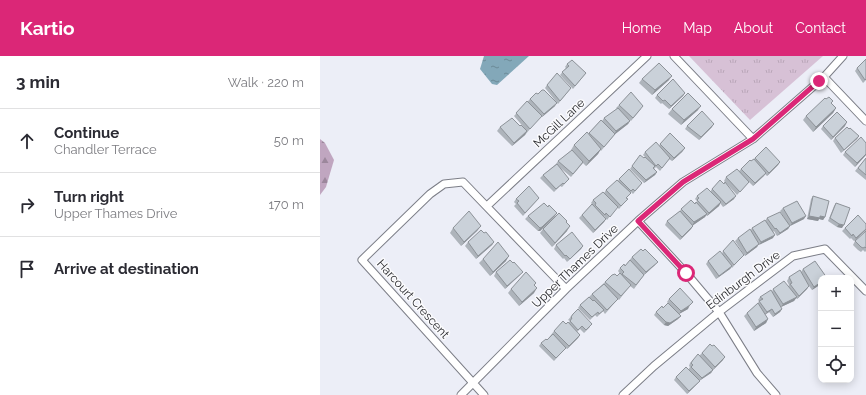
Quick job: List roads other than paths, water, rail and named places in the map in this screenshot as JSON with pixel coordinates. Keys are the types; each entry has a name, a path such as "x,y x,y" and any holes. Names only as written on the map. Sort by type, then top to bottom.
{"street":[{"name":"McGill Lane","path":"486,206 647,56"},
{"path":"674,56 753,139"},
{"name":"Upper Thames Drive","path":"461,395 472,382 566,289 638,221 683,182 753,139 824,77 843,56"},
{"path":"824,77 866,121"},
{"name":"Harcourt Crescent","path":"472,382 362,260 430,194 444,184 463,182 566,289"},
{"path":"638,221 686,273 719,312 757,373 776,395"},
{"name":"Edinburgh Drive","path":"623,395 654,366 719,312 793,256 825,249 866,291"},
{"path":"472,382 484,395"}],"water":[{"path":"484,56 529,56 497,85 492,84 480,69"}]}
